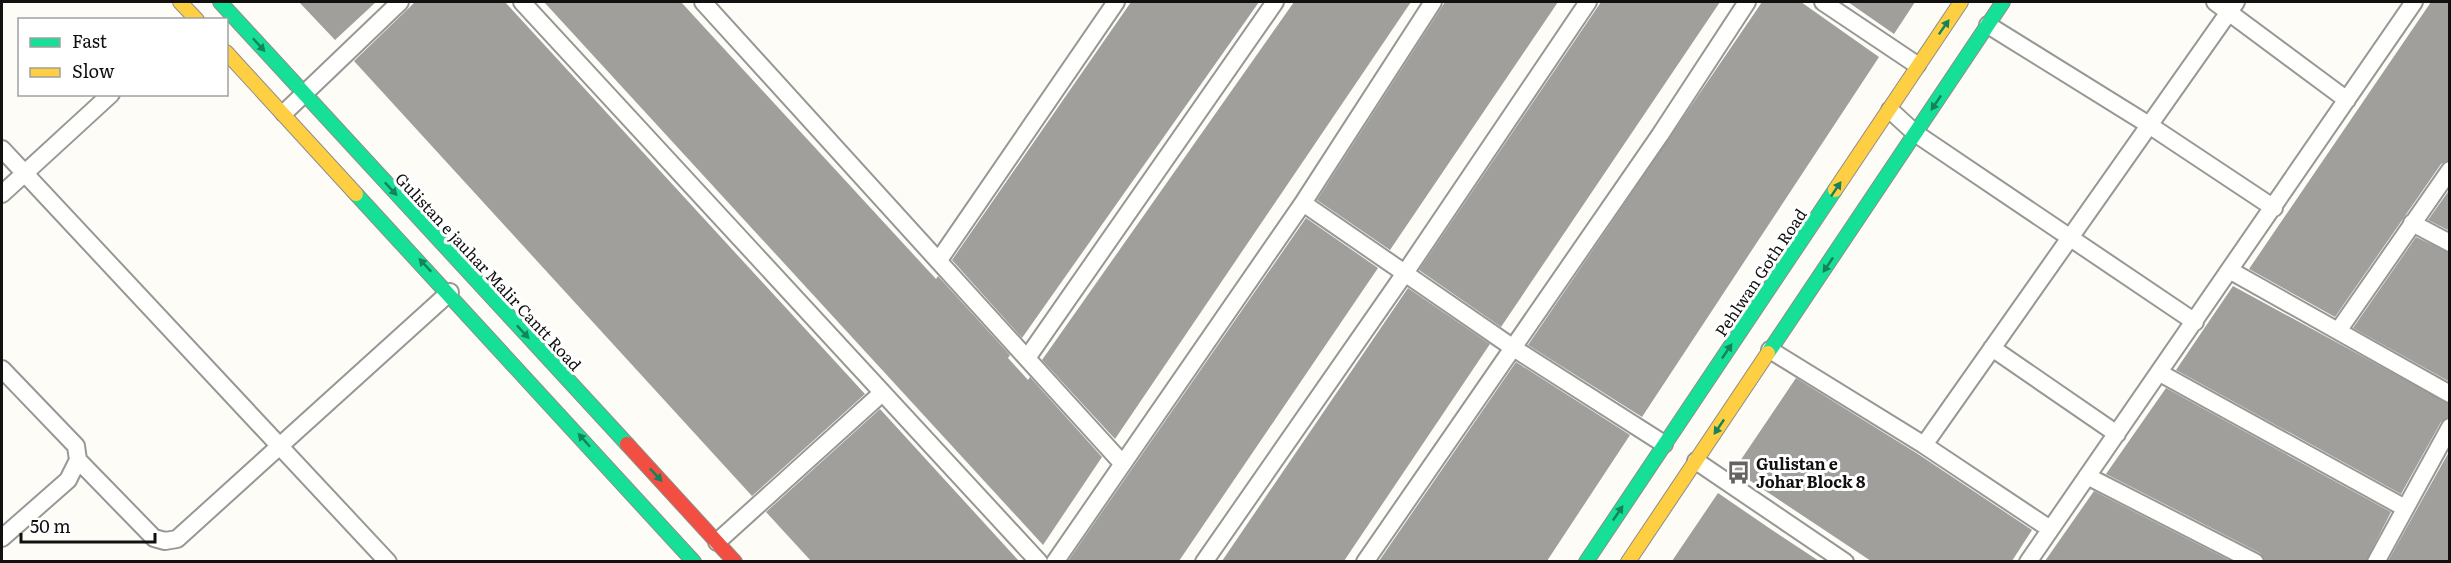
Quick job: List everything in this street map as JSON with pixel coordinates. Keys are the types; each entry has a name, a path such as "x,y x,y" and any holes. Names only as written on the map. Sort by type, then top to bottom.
{"main road":[{"path":"180,2 194,18"},
{"name":"Gulistan e jauhar Malir Cantt Road","path":"220,2 735,561"},
{"name":"Pehlwan Goth Road","path":"1586,561 1961,2"},
{"path":"1628,561 2003,2"},
{"path":"228,54 450,292 694,561"}],"street":[{"path":"284,113 400,2"},
{"path":"522,2 1039,561"},
{"path":"703,2 1122,463"},
{"path":"939,260 1116,2"},
{"path":"1027,358 1275,2"},
{"path":"1054,561 1303,203 1433,2"},
{"path":"1204,561 1405,273 1588,2"},
{"path":"1365,561 1660,135 1747,2"},
{"path":"1823,2 1917,65"},
{"path":"2028,561 2274,208 2414,2"},
{"path":"1924,445 2149,124 2227,4 2347,100"},
{"path":"1988,25 2149,124 2274,208"},
{"path":"2,194 109,96"},
{"path":"1890,110 1916,133 2195,322"},
{"path":"2,149 388,561"},
{"path":"2338,332 2450,170"},
{"path":"1303,203 1512,347 1664,444"},
{"path":"2412,223 2450,243"},
{"path":"2230,271 2450,394"},
{"path":"78,460 153,538 165,541 177,539 450,292"},
{"path":"1992,348 2117,434"},
{"path":"1770,350 1924,445 2050,529"},
{"path":"2,369 76,446 78,460 68,480 2,538"},
{"path":"2160,373 2405,508"},
{"path":"717,542 882,393"},
{"path":"2376,561 2450,427"},
{"path":"1696,461 1841,560"},
{"path":"2087,476 2255,561"}],"building":[{"path":"299,2 376,2 335,40"},
{"path":"415,2 505,2 865,394 752,496 354,61"},
{"path":"544,2 681,2 936,279 938,276 1010,355 1008,358 1028,380 1030,377 1102,457 1043,545"},
{"path":"1131,2 1259,2 1022,338 952,260"},
{"path":"1294,2 1411,2 1115,439 1042,360"},
{"path":"1445,2 1558,2 1390,250 1317,200"},
{"path":"1601,2 1720,2 1501,327 1419,270"},
{"path":"1762,2 1801,2 1879,57 1642,417 1528,345"},
{"path":"1848,2 1915,2 1894,34"},
{"path":"2431,2 2450,2 2450,160 2441,164 2335,317 2249,269"},
{"path":"2450,189 2450,231 2428,220"},
{"path":"1306,218 1378,268 1179,561 1068,561"},
{"path":"2416,237 2450,253 2450,382 2353,328"},
{"path":"2233,286 2450,404 2450,417 2441,422 2401,494 2176,370"},
{"path":"1408,288 1490,344 1344,561 1222,561"},
{"path":"1516,362 1630,435 1547,561 1379,561"},
{"path":"1796,378 1918,454 2032,530 2012,561 1871,561 1734,470"},
{"path":"2166,388 2391,512 2366,561 2265,561 2260,553 2106,474"},
{"path":"880,409 1019,561 811,561 766,512"},
{"path":"2450,450 2450,561 2388,561"},
{"path":"2094,491 2231,561 2045,561"},
{"path":"1718,493 1772,530 1819,561 1672,561"}],"traffic: fast":[{"path":"220,2 627,444"},
{"path":"1768,353 2003,2"},
{"path":"1586,562 1835,190"},
{"path":"356,194 694,562"}],"traffic: slow":[{"path":"180,2 195,18"},
{"path":"1835,190 1961,2"},
{"path":"228,54 356,194"},
{"path":"1628,562 1768,353"}],"traffic: jam":[{"path":"627,444 735,562"}],"place":[{"name":"Gulistan e Johar Block 8","path":"1738,472"}]}
